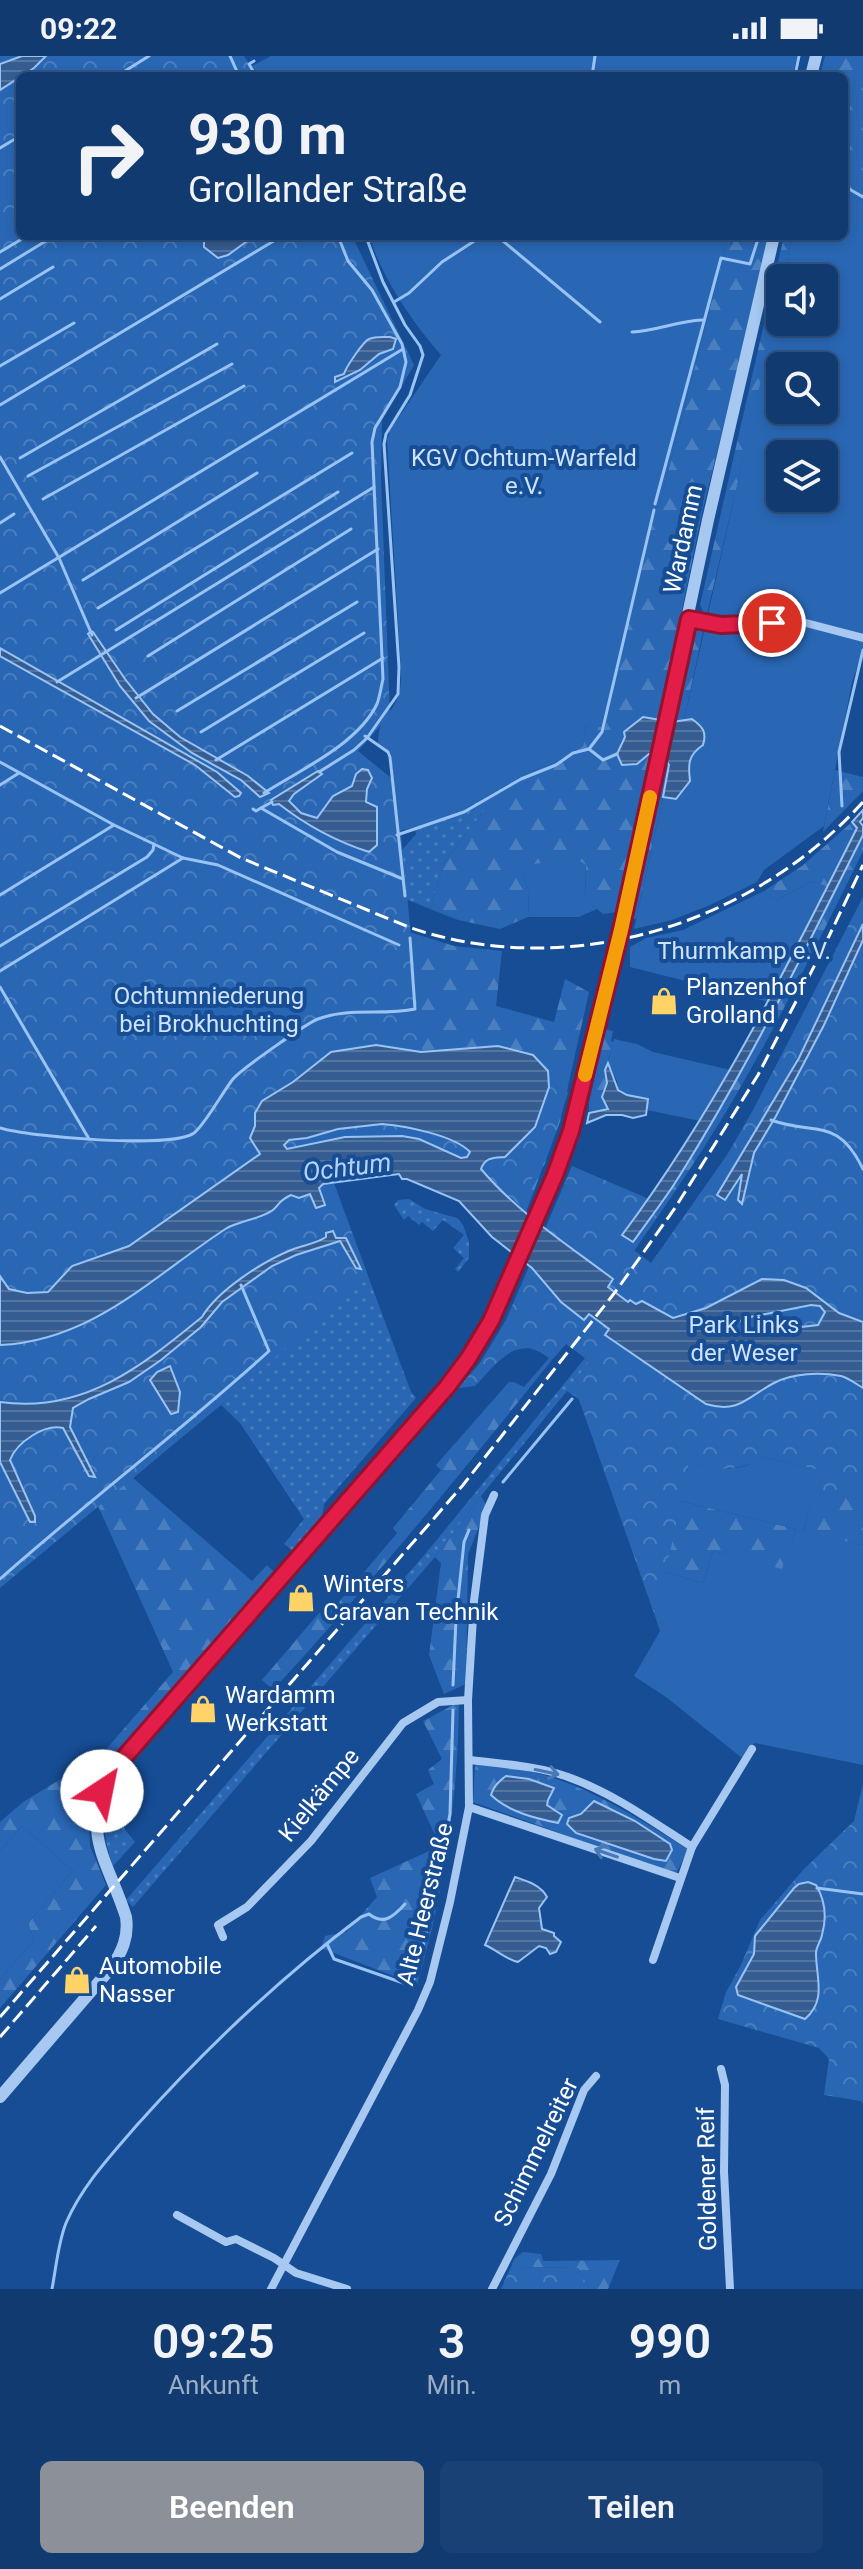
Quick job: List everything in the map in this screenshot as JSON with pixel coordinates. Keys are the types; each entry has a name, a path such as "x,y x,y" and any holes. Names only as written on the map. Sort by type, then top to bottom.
{"street":[{"name":"Wardamm","path":"0,2097 105,1975 124,1946 128,1926 100,1853 97,1812 102,1791 114,1769 456,1376 491,1321 538,1215 571,1131 621,930 708,520 773,240"},
{"path":"689,619 721,625 806,623 863,638"},
{"name":"Alte Heerstraße","path":"271,2289 430,1982 469,1807 468,1700 476,1587 485,1515 494,1495"},
{"name":"Kielkämpe","path":"223,1937 218,1925 247,1907 311,1841 403,1723 438,1702 468,1700"},
{"path":"653,1960 692,1847 752,1749"},
{"path":"470,1760 566,1776 631,1808 692,1847"},
{"path":"469,1807 680,1878"},
{"name":"Goldener Reif","path":"721,2069 725,2085 724,2180 730,2289"},
{"name":"Schimmelreiter","path":"492,2289 551,2174 584,2090 596,2076"},
{"path":"177,2215 226,2242 236,2239 296,2273 347,2289"}],"green space":[{"name":"Ochtumniederung bei Brokhuchting","path":"0,56 244,56 254,72 16,72 16,240 354,240 414,365 382,420 381,478 390,715 358,751 396,782 422,1050 500,1045 532,1054 557,1068 568,1093 544,1166 515,1201 527,1211 510,1253 459,1201 402,1179 399,1174 334,1183 368,1276 221,1405 0,1588"},
{"path":"271,56 797,56 794,72 257,72 252,66"},
{"path":"825,56 863,56 863,201 848,194 848,72 821,72"},
{"name":"Thurmkamp e.V.","path":"848,194 863,201 863,651 852,682 824,826 764,870 757,882 672,920 634,929 663,797 679,795 687,785 691,773 690,756 703,745 692,719 684,720 766,358 766,424 838,424 838,352 767,352 771,336 838,336 838,264 787,264 791,240 848,240"},
{"name":"KGV Ochtum-Warfeld e.V.","path":"371,240 732,240 730,246 726,245 660,503 652,513 605,728 586,724 583,746 555,763 529,772 468,807 421,826 399,831 391,753 378,743 382,722 398,697 401,678 387,440 390,430 441,355 399,299"},
{"path":"732,240 769,240 702,513 659,720 643,717 624,732 625,737 620,743 637,764 651,755 617,912 603,914 585,899 586,865 522,874 529,891 528,917 500,929 458,920 430,909 444,862 487,807 482,799 583,746 586,724 605,727 652,513 660,503 726,245 731,245"},
{"path":"783,240 791,240 787,264 778,264"},
{"path":"766,315 766,336 772,336 706,618 700,605"},
{"path":"698,626 704,627 684,720 673,722 690,636"},
{"path":"666,760 669,765 663,797 636,919 632,918 631,908 661,765"},
{"path":"835,770 863,777 863,791 823,832"},
{"path":"482,799 487,807 444,862 430,909 404,898 398,855 416,834 415,827"},
{"path":"852,822 857,827 827,887 812,881 777,900 764,891 802,866"},
{"path":"863,835 863,851 762,1048 704,1148 634,1251 633,1242 697,1144 756,1043"},
{"path":"573,857 586,865 585,898 597,909 579,917 528,917 529,891 522,874 530,865"},
{"name":"Thurmkamp e.V.","path":"812,881 827,887 769,1002 630,967 630,947 646,938 683,930 764,891 777,900"},
{"name":"Park Links der Weser","path":"863,897 863,1500 813,1491 818,1470 764,1457 746,1465 727,1468 689,1463 659,1604 654,1613 579,1399 568,1390 589,1361 566,1344 552,1360 526,1348 509,1353 475,1386 458,1388 480,1363 506,1320 572,1166 663,1208 634,1250 651,1263 727,1155"},
{"path":"406,931 454,946 502,951 496,1006 554,1022 565,979 589,992 560,1122 526,1212 497,1188 421,1052"},
{"path":"605,1029 613,1031 611,1041 614,1042 605,1070 607,1083 602,1092 608,1109 589,1113 589,1103"},
{"path":"614,1039 637,1044 653,1052 731,1070 700,1121 647,1110 648,1099 618,1090 608,1063"},
{"path":"409,1199 425,1209 457,1218 463,1225 469,1242 469,1258 458,1272 455,1269 464,1258 453,1248 464,1235 443,1220 433,1231 408,1216 404,1220 394,1205 398,1200"},
{"path":"348,1222 368,1276 133,1478 252,1581 267,1565 274,1572 114,1758 84,1786 68,1794 76,1804 88,1810 90,1846 106,1885 0,2008 0,1980 34,1940 28,1923 73,1871 22,1826 0,1851 0,1822 23,1802 102,1754 173,1672 94,1497"},
{"path":"368,1276 411,1392 416,1398 324,1504 322,1517 293,1551 284,1544 304,1519 240,1423 221,1405 282,1347"},
{"path":"603,1337 666,1390 705,1413 722,1419 736,1418 750,1412 785,1384 840,1383 863,1396 863,1500 813,1491 819,1470 839,1467 833,1447 820,1435 794,1439 754,1463 719,1470 689,1463 659,1604 654,1613 579,1399 567,1391 435,1557 133,1907 126,1900 426,1553 585,1358 595,1365 597,1361 588,1354"},
{"path":"549,1358 552,1360 416,1527 273,1690 262,1680 319,1613 333,1609 397,1533 393,1528 441,1470 436,1465 509,1382 524,1387"},
{"path":"764,1457 819,1470 803,1532 863,1545 863,1765 755,1743 742,1758 666,1697 634,1676 660,1631 654,1613 659,1604 665,1572 703,1583 713,1551 782,1569 796,1529 680,1501 689,1463 727,1469 746,1466"},
{"path":"813,1491 863,1500 863,1545 803,1533"},
{"path":"481,1496 487,1507 468,1554 466,1684 444,1694 429,1655 441,1563 435,1557"},
{"path":"680,1501 796,1529 782,1570 713,1551 703,1583 665,1572"},
{"path":"459,1702 456,1774 448,1845 435,1916 417,1985 321,1948 325,1936 346,1932 377,1897 370,1878 440,1846 416,1794 434,1784 428,1770 442,1759 423,1721"},
{"path":"477,1764 506,1766 561,1781 613,1804 687,1849 687,1852 677,1872 671,1873 473,1802","holes":["506,1776 554,1788 537,1819 499,1802 492,1791","594,1801 613,1812 633,1851 577,1833 570,1818 581,1814"]},
{"path":"114,1784 113,1801 117,1816 135,1842 113,1866 104,1825 106,1804"},
{"path":"863,1784 863,2104 861,2101 824,2095 829,2059 819,2048 718,2019 726,1992 760,1920 803,1870 854,1821"},
{"path":"22,1826 73,1871 28,1923 34,1940 0,1980 0,1851"},
{"path":"523,2252 541,2254 543,2261 620,2260 608,2289 589,2289 578,2268 511,2267 514,2259"},
{"path":"511,2267 578,2268 589,2289 501,2289"}],"water":[{"path":"22,56 46,56 28,72 16,72 16,80 0,90 0,64"},
{"path":"204,240 249,240 228,255 218,258 204,247"},
{"path":"374,337 396,339 393,349 379,354 360,370 335,382 335,377 344,374 366,341"},
{"path":"91,631 153,714 180,737 248,776 269,793 260,797 241,780 192,753 149,721 120,686 88,634"},
{"path":"0,648 217,772 241,793 235,797 195,765 0,656"},
{"path":"643,717 672,722 692,719 703,730 703,745 690,760 690,781 676,799 663,797 669,765 666,760 649,754 637,764 622,765 617,754 625,737 624,732"},
{"path":"362,769 368,770 372,778 366,802 377,807 377,845 369,852 322,832 279,804 273,805 271,800 318,771 322,774 289,801 301,813 317,818 333,796 352,786 356,774"},
{"path":"863,810 860,822 863,835 774,1011 701,1141 633,1242 622,1235 689,1138 748,1037 857,828 852,822"},
{"path":"863,924 863,940 824,1025 754,1153 742,1204 738,1200 742,1174 725,1200 717,1195 799,1058"},
{"name":"Ochtum","path":"376,1045 421,1052 498,1046 533,1055 548,1071 549,1087 535,1127 505,1157 490,1159 483,1165 481,1169 495,1185 544,1228 613,1279 608,1287 628,1302 630,1300 636,1304 642,1301 673,1318 706,1308 762,1279 784,1280 806,1288 839,1313 863,1322 863,1388 841,1376 807,1374 781,1380 735,1405 717,1407 706,1404 605,1335 609,1329 589,1314 584,1320 561,1302 532,1268 492,1237 459,1201 402,1179 399,1174 323,1184 319,1188 325,1205 316,1208 310,1194 299,1198 291,1195 269,1213 227,1228 148,1285 93,1319 33,1341 0,1345 0,1276 9,1289 27,1293 48,1292 72,1266 129,1246 260,1154 250,1138 255,1126 255,1113 262,1101 293,1082 331,1052","holes":["382,1124 441,1136 470,1152 467,1157 461,1158 419,1139 402,1136 345,1137 287,1149 284,1145 289,1140 338,1129","811,1305 820,1306 825,1312 818,1325 748,1333 737,1332 734,1325 745,1318"]},
{"path":"608,1063 618,1090 648,1099 646,1115 633,1118 606,1115 587,1123 589,1113 608,1109 602,1097 607,1083 605,1070"},
{"path":"333,1231 336,1238 346,1238 361,1269 356,1268 340,1241 272,1266 222,1302 201,1327 161,1360 129,1382 73,1408 70,1427 95,1477 89,1476 63,1428 40,1432 19,1447 10,1460 35,1516 35,1522 30,1522 0,1462 0,1402 30,1404 58,1401 110,1382 157,1353 254,1269 296,1248 318,1241"},
{"path":"170,1366 180,1392 178,1412 171,1414 150,1380 157,1372"},
{"path":"506,1776 529,1779 554,1788 547,1805 562,1815 558,1823 514,1810 491,1795"},
{"path":"594,1801 635,1821 670,1844 672,1850 666,1861 576,1833 567,1824 569,1818 581,1814"},
{"path":"515,1877 537,1886 547,1897 539,1908 542,1929 554,1933 561,1942 556,1952 550,1954 546,1948 539,1946 518,1962 485,1945"},
{"path":"808,1882 816,1885 825,1915 816,1953 818,1996 812,2012 805,2019 738,1995 736,1987 754,1954 755,1936 794,1888"}],"waterway":[{"path":"123,72 149,56"},
{"path":"230,56 237,72"},
{"path":"593,72 595,56"},
{"path":"796,72 799,56"},
{"path":"254,61 249,64 254,72"},
{"path":"0,148 16,138"},
{"path":"848,188 863,197"},
{"path":"0,252 20,240"},
{"path":"0,269 47,240"},
{"path":"0,405 275,240"},
{"path":"264,793 327,755 356,732 377,704 383,679 372,442 375,428 400,387 406,362 402,344 372,290 348,261 340,240"},
{"path":"319,772 367,738 398,694 399,667 384,444 386,434 410,395 423,355 383,282 368,242 372,240"},
{"path":"394,302 409,293 442,262 476,240"},
{"path":"502,240 600,322"},
{"path":"655,504 721,258 750,264 758,240"},
{"path":"0,299 53,267"},
{"path":"632,332 702,320"},
{"path":"0,366 74,323"},
{"path":"20,458 217,344"},
{"path":"0,593 403,349"},
{"path":"28,476 232,364"},
{"path":"43,499 244,386"},
{"path":"98,608 352,453"},
{"path":"0,457 59,558 92,635"},
{"path":"83,580 257,473"},
{"path":"57,682 374,487"},
{"path":"116,630 338,492"},
{"path":"589,749 602,732 654,510"},
{"path":"0,523 14,514"},
{"path":"148,656 351,529"},
{"path":"136,698 378,549"},
{"path":"177,711 357,602"},
{"path":"201,732 364,633"},
{"path":"842,806 839,752 863,650"},
{"path":"216,760 383,658"},
{"path":"365,736 388,752 390,757 405,896"},
{"path":"397,835 464,812 521,779 556,765 573,753 589,749 603,760 617,754"},
{"path":"0,762 114,825 183,858 218,865 399,945"},
{"path":"0,785 19,773"},
{"path":"261,808 272,802"},
{"path":"253,809 261,808 337,852 403,879"},
{"path":"0,895 114,825"},
{"path":"0,946 147,857 154,844"},
{"path":"0,971 183,858"},
{"path":"0,1128 68,1138 130,1141 180,1138 194,1133 238,1074 311,1022 342,1013 415,1009 410,938"},
{"path":"0,987 89,1139"},
{"path":"771,1120 834,1134 844,1141 863,1169"},
{"path":"0,1579 269,1351 241,1285"},
{"path":"503,1482 572,1399"},
{"path":"453,1685 456,1619 464,1542 469,1530"},
{"path":"327,1944 334,1959 412,1986 426,1934 450,1814 453,1710"},
{"path":"817,1888 863,1894"},
{"path":"52,2289 66,2223 80,2196 127,2136 216,2042 301,1965 361,1917 369,1914 374,1918 388,1918 405,1904"}],"railway":[{"path":"0,726 241,858 411,928 472,943 533,948 595,944 655,931 713,910 768,881 818,845 863,802"},
{"path":"0,2017 463,1485 616,1291 675,1208 758,1075 863,865"},
{"path":"0,2037 96,1926"}],"slow traffic":[{"path":"585,1075 650,797"}],"place":[{"name":"Planzenhof Grolland","path":"664,1001"},
{"name":"Winters Caravan Technik","path":"301,1598"},
{"name":"Wardamm Werkstatt","path":"203,1709"},
{"name":"Automobile Nasser","path":"77,1980"}],"route":[{"path":"102,1791 114,1769 447,1387 491,1321 571,1131 621,930 689,619 721,625 772,623"}]}
